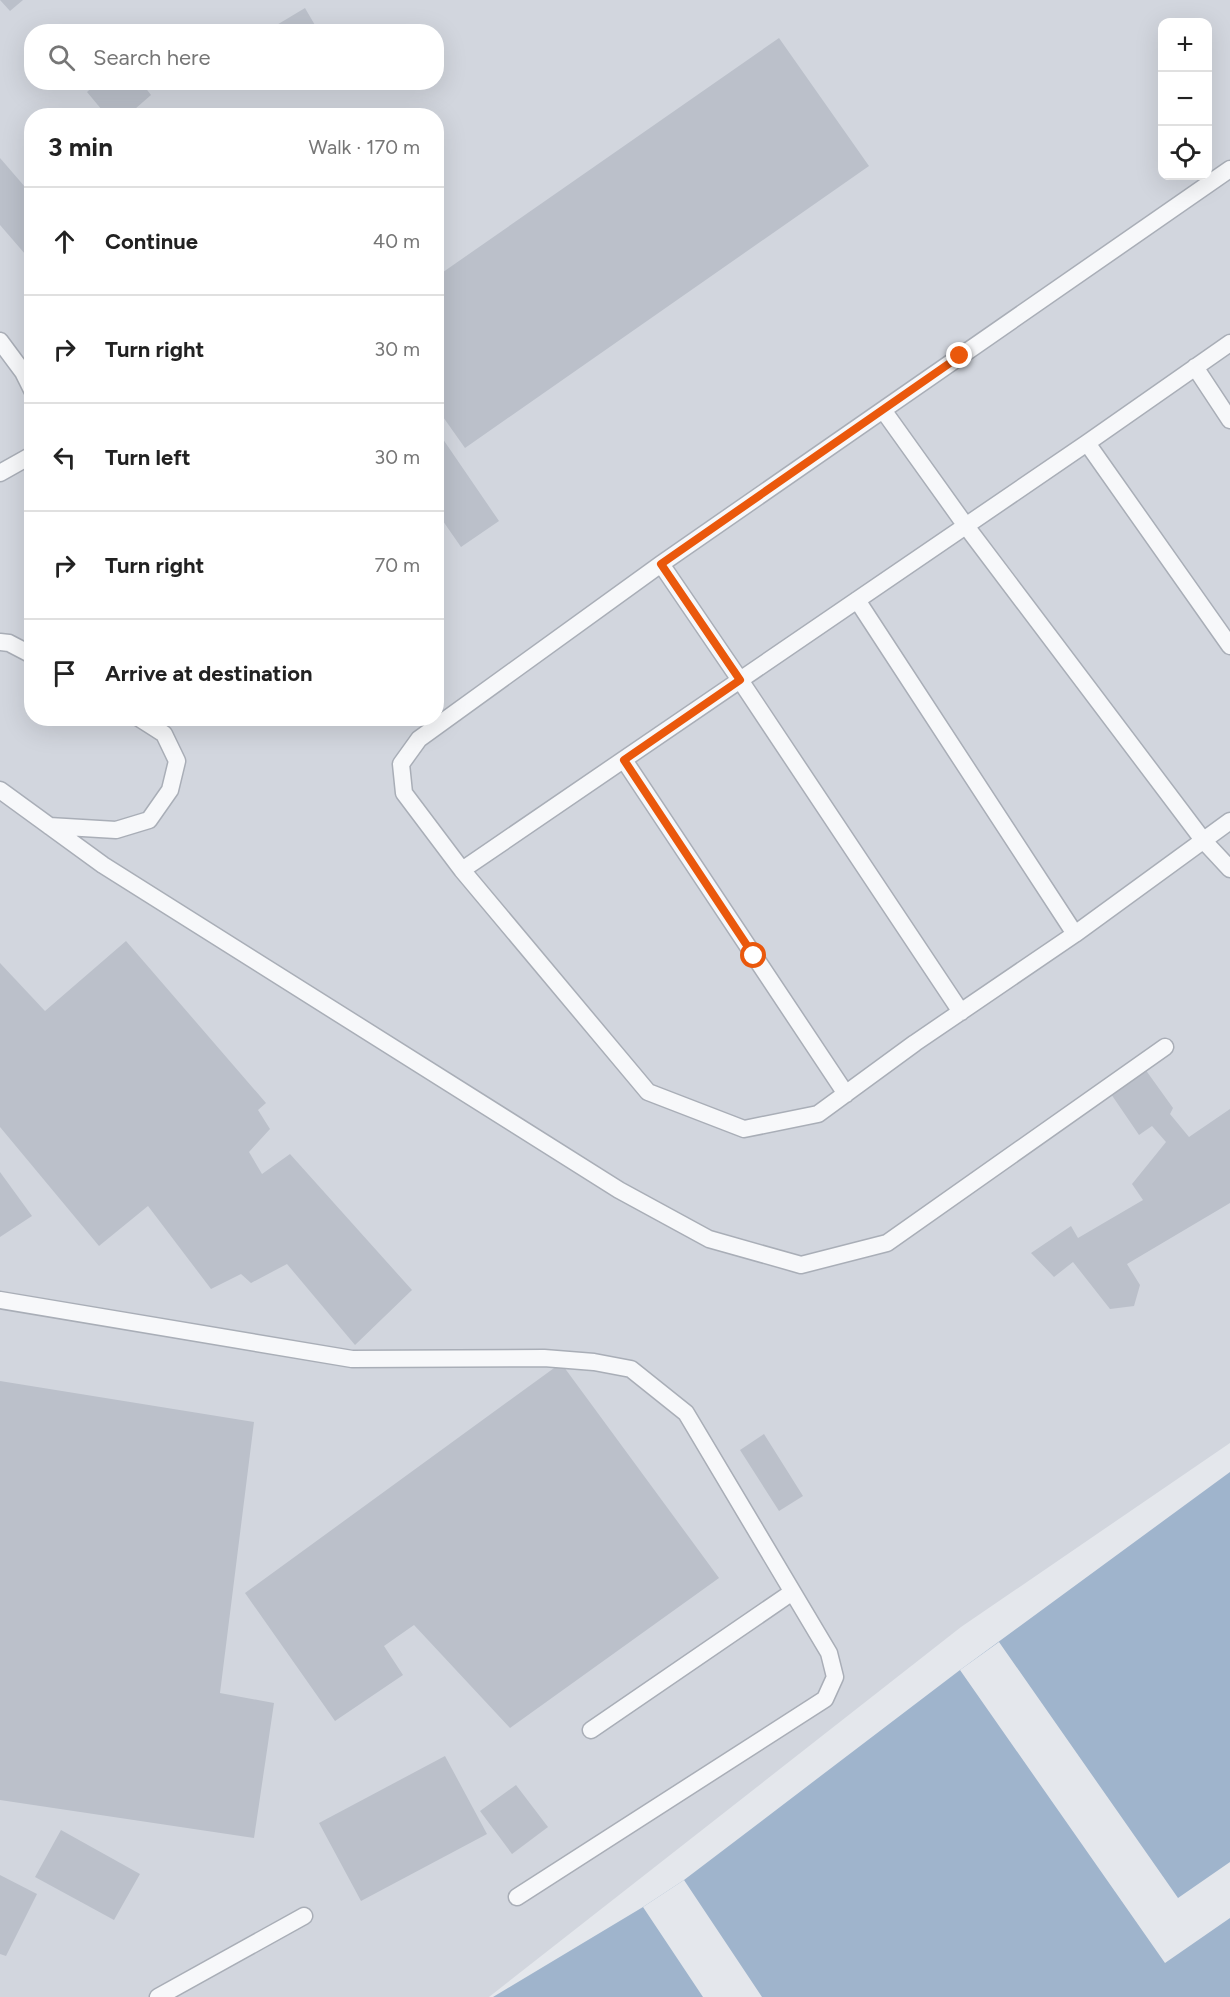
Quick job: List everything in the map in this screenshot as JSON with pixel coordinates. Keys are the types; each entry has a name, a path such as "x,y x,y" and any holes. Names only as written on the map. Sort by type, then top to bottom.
{"lane":[{"path":"444,721 661,564 1230,169"},
{"path":"0,341 24,376"},
{"path":"462,870 1230,343"},
{"path":"1195,367 1230,420"},
{"path":"883,410 966,526 1203,840 1230,869"},
{"path":"1087,443 1230,646"},
{"path":"0,473 24,459"},
{"path":"661,564 961,1012"},
{"path":"857,600 1075,934"},
{"path":"0,642 9,643 24,651"},
{"path":"49,826 116,830 149,820 170,790 177,760 164,734 152,726"},
{"path":"437,726 419,739 401,764 404,793 462,870 648,1092 744,1129 818,1114 915,1043 1075,934 1230,821"},
{"path":"624,760 846,1094"},
{"path":"0,790 103,865 619,1190 709,1239 801,1265 887,1243 1166,1047"},
{"path":"0,1300 352,1359 544,1358 594,1362 631,1369 686,1413 828,1653 835,1677 825,1699 517,1897"},
{"path":"591,1730 791,1593"},
{"path":"158,1997 304,1916"}],"shaded area":[{"path":"0,0 1230,0 1230,1443 961,1627 489,1997 0,1997"}],"water":[{"path":"1230,1472 1230,1997 493,1997 684,1880 960,1670"}],"pier":[{"path":"999,1642 1178,1898 1230,1862 1230,1918 1165,1963 960,1670"},
{"path":"684,1880 762,1997 703,1997 643,1907"}],"building":[{"path":"0,0 23,0 10,11"},
{"path":"305,8 314,24 278,24"},
{"path":"779,38 869,166 465,448 444,418 444,271"},
{"path":"89,90 147,90 151,95 136,108 100,108 87,92"},
{"path":"0,158 24,186 24,253 0,225"},
{"path":"444,441 499,521 461,547 444,523"},
{"path":"126,941 266,1103 258,1110 270,1129 249,1152 262,1174 290,1154 412,1290 355,1345 287,1264 251,1283 241,1274 211,1289 148,1206 99,1246 0,1127 0,963 45,1011"},
{"path":"1145,1069 1173,1108 1170,1114 1189,1137 1230,1109 1230,1203 1127,1264 1140,1285 1134,1306 1110,1309 1073,1262 1054,1277 1031,1253 1071,1226 1078,1238 1143,1200 1132,1184 1166,1142 1152,1126 1139,1135 1111,1094"},
{"path":"0,1172 32,1216 0,1237"},
{"path":"561,1363 719,1578 510,1728 414,1625 384,1646 403,1675 335,1721 245,1593"},
{"path":"0,1381 254,1422 220,1693 274,1703 254,1838 0,1800"},
{"path":"764,1434 803,1496 779,1511 740,1450"},
{"path":"445,1756 487,1834 361,1901 319,1823"},
{"path":"516,1785 548,1827 512,1854 480,1811"},
{"path":"61,1830 140,1874 114,1920 35,1877"},
{"path":"0,1875 37,1894 6,1956 0,1954"}],"route":[{"path":"754,956 624,760 740,680 661,564 960,356"}]}
